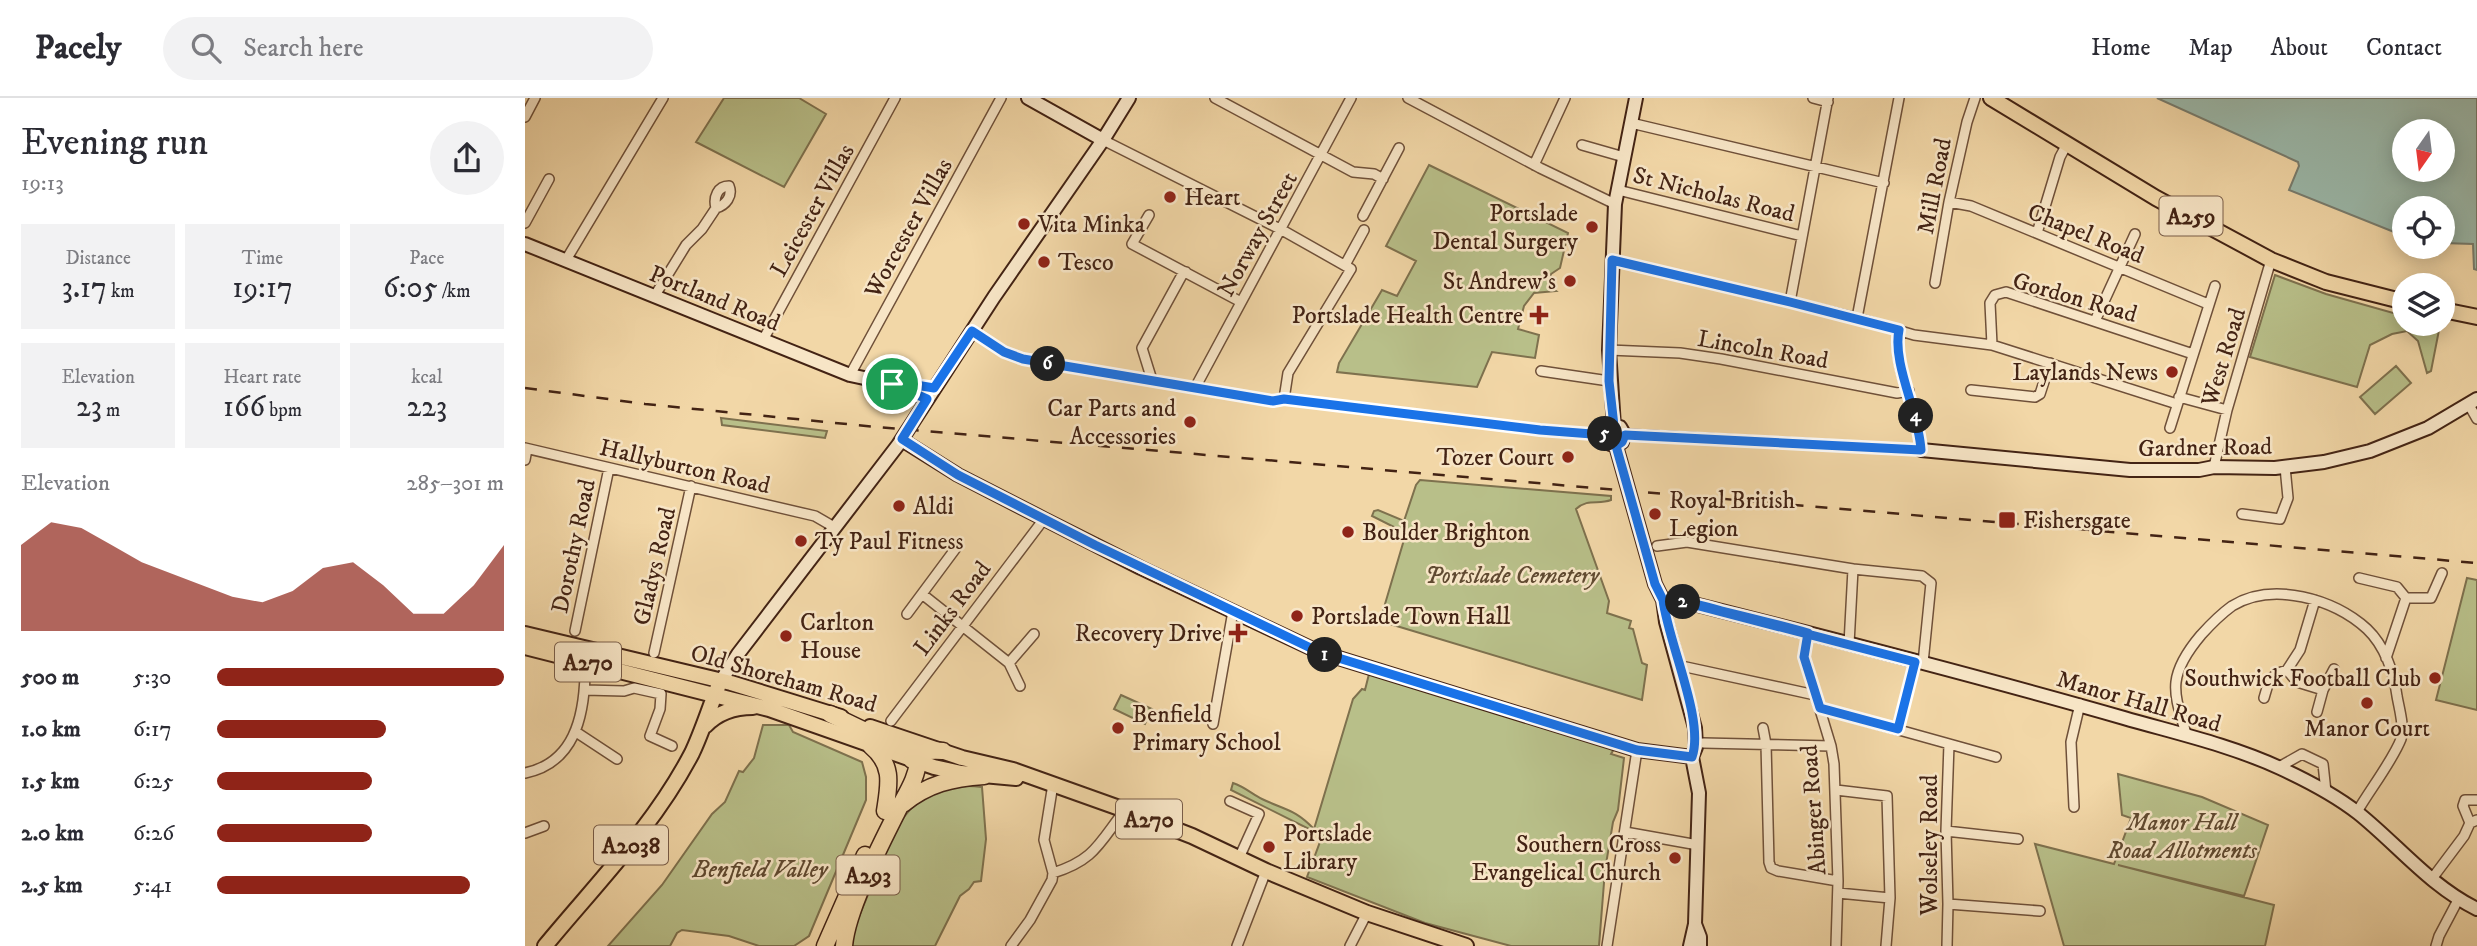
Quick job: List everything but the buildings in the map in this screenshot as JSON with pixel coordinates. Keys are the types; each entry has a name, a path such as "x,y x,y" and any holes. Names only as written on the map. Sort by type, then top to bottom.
{"highway":[{"path":"831,714 910,749 915,759 931,750 943,751"},
{"name":"A293","path":"844,946 846,930 892,809 885,762 871,746"},
{"name":"A293","path":"825,946 892,809 915,776 915,759"},
{"name":"A293","path":"892,809 936,783 984,776"}],"main road":[{"path":"1028,98 1103,140"},
{"path":"718,687 738,654 902,439 1129,98"},
{"path":"1616,446 1607,442 1615,204 1636,98"},
{"name":"A259","path":"1991,98 2156,198 2271,260 2326,282 2392,299"},
{"name":"Portland Road","path":"525,244 850,376 931,394"},
{"path":"2455,312 2477,317"},
{"name":"Gardner Road","path":"1921,450 2130,470 2285,467 2324,462 2378,449 2428,428 2473,402"},
{"path":"1609,430 1620,427 1625,435 1622,442 1616,446"},
{"path":"902,439 958,475 1044,519 1141,568 1332,657 1637,750 1692,757"},
{"path":"1616,446 1652,573 1663,600 1666,622 1695,727 1696,747 1692,757 1699,793 1695,924 1690,946"},
{"name":"Manor Hall Road","path":"1663,600 1693,604 2080,704 2186,734 2279,768 2326,792 2357,812 2431,880 2458,900 2477,909"},
{"name":"Old Shoreham Road","path":"525,634 718,687 769,709 871,746 952,771 1012,779 1027,776"},
{"name":"Old Shoreham Road","path":"525,647 718,687 831,714 943,751 1013,770 1192,836 1266,872 1367,913 1465,946"},
{"name":"A2038","path":"545,946 616,866 655,814 692,752 718,687"},
{"path":"700,733 713,718 730,709 769,709"},
{"path":"1695,924 1700,946"}],"street":[{"path":"525,117 535,98"},
{"path":"566,260 663,98"},
{"name":"Leicester Villas","path":"763,340 895,98"},
{"name":"Worcester Villas","path":"850,376 1001,98"},
{"path":"1216,98 1353,172 1374,174 1383,179"},
{"name":"Norway Street","path":"1195,387 1351,98"},
{"path":"1408,98 1534,165 1615,204"},
{"path":"1534,165 1565,98"},
{"path":"1790,302 1828,100 1813,98"},
{"path":"1857,318 1899,98"},
{"name":"Mill Road","path":"1935,283 1949,202 1975,98"},
{"path":"1631,123 1884,183"},
{"path":"1103,140 1282,230 1348,267"},
{"path":"2037,233 2060,157 2067,144"},
{"path":"1582,145 1624,157"},
{"path":"1363,216 1399,148"},
{"path":"525,223 549,179"},
{"name":"St Nicholas Road","path":"1618,190 1802,236"},
{"name":"Chapel Road","path":"1949,202 1971,206 2208,304"},
{"path":"654,297 686,245 702,229 716,208"},
{"path":"1149,215 1132,244 1241,302"},
{"path":"1284,399 1288,373 1348,267 1364,230"},
{"path":"2095,321 2135,234"},
{"path":"1612,260 1930,337 1993,345 2178,400 2227,410"},
{"name":"West Road","path":"2214,467 2227,410 2271,260"},
{"path":"1152,380 1142,348 1181,275 1186,272"},
{"path":"2169,428 2215,286"},
{"name":"Gordon Road","path":"1993,345 1990,303 1993,297 2002,292 2193,354"},
{"path":"1625,435 1921,450 1916,419 1898,355 1899,330"},
{"path":"972,331 1004,352 1023,359 1273,401 1284,399 1540,430 1609,430"},
{"name":"Lincoln Road","path":"1609,350 1721,359 1897,393 1909,391"},
{"path":"1972,390 2035,397 2040,394 2050,363"},
{"path":"1541,371 1609,381"},
{"path":"2473,402 2477,419"},
{"path":"525,460 526,448"},
{"name":"Hallyburton Road","path":"526,448 814,516 826,520 834,527"},
{"path":"2242,514 2280,519 2288,498 2285,467"},
{"name":"Dorothy Road","path":"575,631 610,468"},
{"name":"Gladys Road","path":"654,653 691,486"},
{"name":"Links Road","path":"891,721 1044,519"},
{"path":"1657,546 1687,542 1853,569 1922,576 1931,583 1919,662 1898,729"},
{"path":"907,614 956,548"},
{"path":"1849,644 1853,569"},
{"path":"2406,598 2431,598 2442,573"},
{"path":"2359,578 2397,587 2406,598"},
{"path":"922,594 1009,663 1020,686"},
{"path":"2186,734 2176,691 2176,679 2187,653 2203,633 2233,606 2249,599 2291,596 2315,600 2339,610 2367,630 2386,658 2394,677 2402,736 2357,812"},
{"path":"2386,658 2406,598"},
{"path":"2264,698 2269,681 2276,673 2287,670 2300,650 2315,600"},
{"path":"1203,717 1214,721 1233,611"},
{"name":"Abinger Road","path":"1808,633 1804,657 1831,746 1836,790 1836,946"},
{"path":"1009,663 1034,634"},
{"path":"1686,667 1815,695"},
{"path":"2317,712 2333,669"},
{"path":"2287,670 2297,682 2323,690"},
{"path":"525,773 558,757 576,732 583,711 585,674"},
{"path":"1757,682 1758,693"},
{"path":"585,690 624,691 634,688 661,694 660,709 650,736 671,746"},
{"path":"2074,807 2071,742 2080,704"},
{"path":"1820,708 1996,757"},
{"path":"1763,728 1771,868 1838,881"},
{"path":"576,732 617,759"},
{"path":"1703,743 1831,746"},
{"name":"Wolseley Road","path":"1947,946 1946,831 1949,744"},
{"path":"1607,946 1637,750"},
{"path":"2279,768 2302,754 2323,764 2326,792"},
{"path":"1011,946 1048,890 1053,873 1044,840 1053,784"},
{"path":"1836,790 1887,796 1890,898 1886,946"},
{"path":"2431,880 2474,821 2463,806 2465,800 2477,800"},
{"path":"1230,801 1259,814 1239,858"},
{"path":"1053,873 1089,858 1125,810"},
{"path":"525,833 544,826"},
{"path":"1946,831 2018,839"},
{"path":"1625,832 1697,845"},
{"path":"1237,946 1266,872"},
{"path":"1838,893 1890,898"},
{"path":"2436,946 2458,900"},
{"path":"1948,904 2039,911"},
{"path":"1350,946 1367,913"}],"green space":[{"path":"724,98 799,98 826,114 784,187 696,142"},
{"path":"1429,165 1568,233 1560,268 1551,274 1549,286 1556,291 1534,293 1524,306 1518,329 1539,335 1535,358 1492,352 1477,387 1337,372 1339,363 1382,290 1397,296 1416,261 1386,246"},
{"path":"2275,275 2326,294 2392,313 2392,334 2370,345 2357,387 2250,357"},
{"path":"2412,336 2438,336 2431,371 2427,373 2418,341"},
{"path":"2396,366 2411,383 2375,414 2360,397"},
{"path":"721,418 827,431 825,438 722,425"},
{"name":"Portslade Cemetery","path":"1420,480 1611,496 1611,500 1585,504 1576,509 1609,601 1607,613 1631,621 1629,628 1633,629 1642,663 1647,665 1642,700 1380,621 1406,533 1372,516 1374,511 1378,510 1404,521"},
{"path":"2467,578 2477,580 2477,710 2436,700"},
{"path":"1369,674 1584,739 1614,749 1611,754 1624,758 1618,810 1613,822 1605,870 1599,946 1511,946 1425,923 1307,877 1324,831 1319,834 1231,790 1233,783 1295,814 1314,829 1353,699 1362,689 1365,690"},
{"path":"1121,695 1152,709 1145,724 1114,709"},
{"name":"Benfield Valley","path":"763,725 789,725 793,732 862,762 866,777 866,800 809,936 794,946 759,946 729,936 682,930 677,933 670,946 608,946 662,885 712,814 725,802 739,771 743,772 754,758"},
{"name":"Manor Hall Road Allotments","path":"2118,774 2202,797 2268,825 2244,896 2118,865 2274,905 2265,946 2064,946 2035,844 2114,864 2131,818 2122,815"},
{"path":"957,786 982,787 986,839 981,881 974,882 960,896 935,946 849,946 888,845 908,812 937,791"}],"shaded area":[{"path":"2157,98 2477,98 2477,270 2474,269 2473,244 2455,243 2455,196 2392,196 2392,231 2289,190 2299,166 2298,162"}],"railway":[{"path":"525,388 645,404 866,426 2477,563"}],"place":[{"name":"Heart","path":"1170,197"},
{"name":"Vita Minka","path":"1024,224"},
{"name":"Portslade Dental Surgery","path":"1592,227"},
{"name":"Tesco","path":"1044,262"},
{"name":"St Andrew's","path":"1570,281"},
{"name":"Portslade Health Centre","path":"1539,315"},
{"name":"Laylands News","path":"2172,372"},
{"name":"Car Parts and Accessories","path":"1190,422"},
{"name":"Tozer Court","path":"1568,457"},
{"name":"Aldi","path":"899,506"},
{"name":"Royal British Legion","path":"1655,514"},
{"name":"Fishersgate","path":"2007,520"},
{"name":"Boulder Brighton","path":"1348,532"},
{"name":"Ty Paul Fitness","path":"801,541"},
{"name":"Portslade Town Hall","path":"1297,616"},
{"name":"Recovery Drive","path":"1238,633"},
{"name":"Carlton House","path":"786,636"},
{"name":"Southwick Football Club","path":"2435,678"},
{"name":"Manor Court","path":"2367,703"},
{"name":"Benfield Primary School","path":"1118,728"},
{"name":"Portslade Library","path":"1269,847"},
{"name":"Southern Cross Evangelical Church","path":"1675,858"}],"route":[{"path":"892,384 920,384 934,388 972,331 1004,352 1023,359 1273,401 1284,399 1540,430 1605,435 1605,431 1614,426 1609,381 1612,260 1899,330 1898,355 1916,419 1921,450 1625,435 1622,442 1616,446 1655,584 1663,600 1676,600 1808,633 1804,657 1820,708 1898,729 1915,662 1783,626 1676,600 1663,600 1666,622 1695,727 1696,747 1692,757 1637,750 1332,657 1141,568 958,475 902,439 927,399 892,384"}]}
